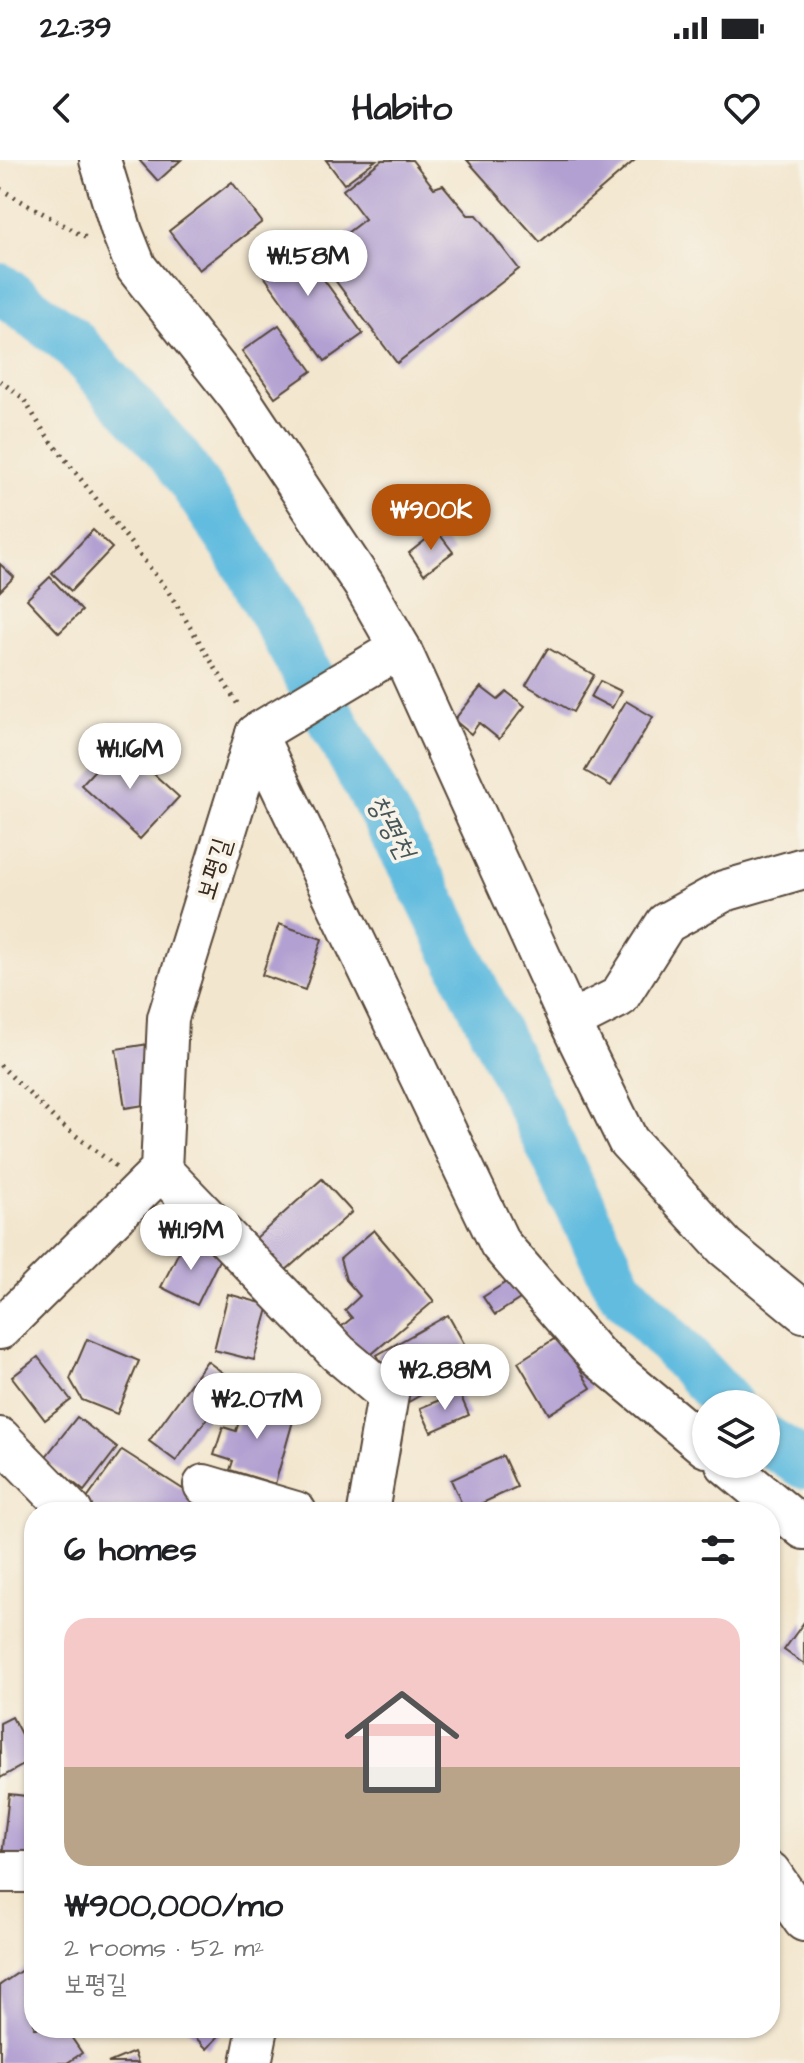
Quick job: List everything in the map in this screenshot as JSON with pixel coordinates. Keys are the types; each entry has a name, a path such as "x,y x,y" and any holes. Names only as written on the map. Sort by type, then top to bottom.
{"street":[{"path":"100,160 136,267 238,396 364,585 392,653 628,1141 725,1247 804,1312"},
{"path":"392,653 257,733 500,1244 597,1356 692,1435"},
{"name":"보평길","path":"152,1179 168,1018 257,733"},
{"path":"570,1022 619,997 666,923 724,891 804,868"},
{"path":"0,1329 152,1179 338,1353 388,1395 370,1502"},
{"path":"0,1438 62,1502"},
{"path":"743,1478 772,1502"},
{"path":"204,1485 262,1502"},
{"path":"780,1509 804,1529"},
{"path":"0,1872 24,1872"},
{"path":"780,1886 804,1921"},
{"path":"251,2063 256,2038"}],"path":[{"path":"0,189 136,267"},
{"path":"0,381 23,398 44,432 168,591 257,733"},
{"path":"0,1065 58,1122 152,1179"}],"building":[{"path":"139,160 181,160 158,181"},
{"path":"326,160 376,160 344,184"},
{"path":"382,160 412,160 434,188 443,185 468,215 477,215 519,269 397,363 317,256 365,219 343,190"},
{"path":"467,160 635,160 540,242"},
{"path":"232,182 262,222 199,270 169,231"},
{"path":"291,234 363,334 325,361 254,262"},
{"path":"279,325 312,371 275,397 242,351"},
{"path":"93,530 112,548 71,591 52,573"},
{"path":"437,531 453,552 424,574 409,553"},
{"path":"0,564 14,577 0,591"},
{"path":"50,577 82,611 59,633 27,599"},
{"path":"548,648 594,675 573,712 526,685"},
{"path":"600,681 621,691 612,708 591,697"},
{"path":"481,687 498,700 507,692 525,706 499,739 479,723 471,734 454,720"},
{"path":"626,701 653,717 611,786 585,771"},
{"path":"120,743 179,797 140,839 81,785"},
{"path":"279,924 322,939 305,990 262,975"},
{"path":"149,1044 157,1103 125,1108 116,1049"},
{"path":"322,1179 352,1212 285,1271 256,1238"},
{"path":"374,1230 434,1301 367,1358 341,1327 352,1318 345,1310 360,1296 346,1280 340,1259"},
{"path":"186,1238 221,1256 197,1305 161,1287"},
{"path":"508,1281 520,1299 495,1315 483,1297"},
{"path":"228,1294 269,1305 254,1360 214,1350"},
{"path":"448,1315 480,1372 437,1397 428,1391 405,1404 377,1355"},
{"path":"559,1336 591,1388 549,1414 518,1362"},
{"path":"87,1339 139,1361 117,1414 82,1400 70,1379"},
{"path":"38,1357 71,1400 45,1420 12,1377"},
{"path":"207,1361 234,1381 176,1461 149,1441"},
{"path":"459,1392 469,1415 431,1432 420,1408"},
{"path":"246,1399 295,1414 275,1484 230,1470 233,1461 214,1455 223,1427 236,1431"},
{"path":"77,1417 117,1448 84,1491 44,1459"},
{"path":"122,1450 195,1497 194,1502 85,1502"},
{"path":"503,1456 517,1487 484,1502 461,1502 451,1480"},
{"path":"804,1622 804,1664 784,1650"},
{"path":"12,1717 24,1740 24,1765 0,1778 0,1723"},
{"path":"9,1794 24,1796 24,1860 2,1857"},
{"path":"24,1969 24,2038 72,2038 82,2053 67,2063 0,2063 0,1985"},
{"path":"196,2038 217,2038 207,2049"},
{"path":"134,2052 138,2063 108,2063"}],"waterway":[{"name":"창평천","path":"0,288 71,341 175,456 238,549 428,894 619,1287 715,1390"},
{"name":"창평천","path":"780,1449 804,1464"}]}
